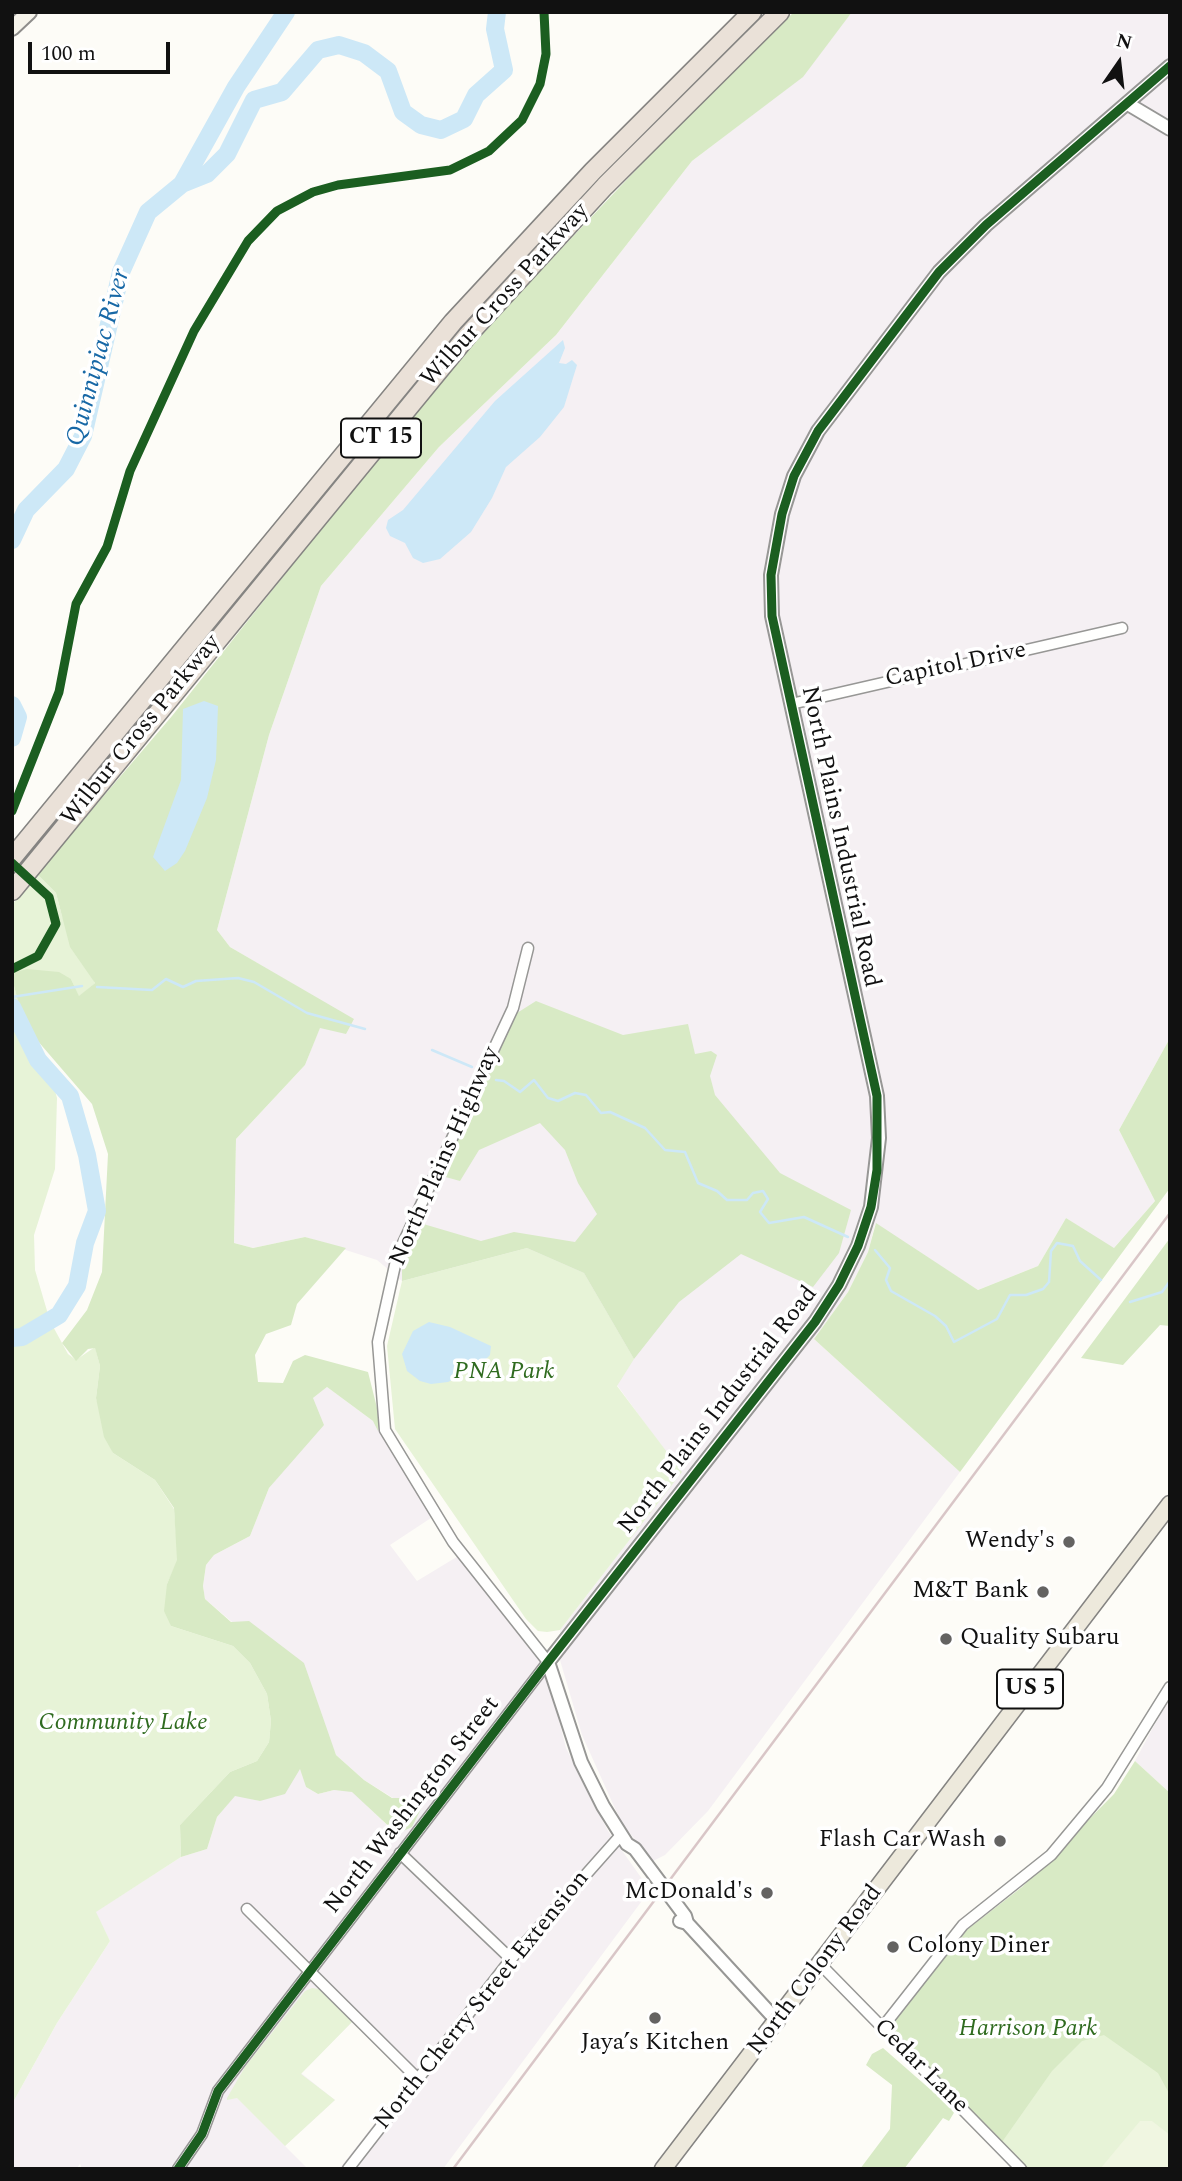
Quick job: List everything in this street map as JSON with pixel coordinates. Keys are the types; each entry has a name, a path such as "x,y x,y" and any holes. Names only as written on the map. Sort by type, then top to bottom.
{"highway":[{"name":"Wilbur Cross Parkway","path":"12,858 444,333 593,171 752,12"},
{"name":"Wilbur Cross Parkway","path":"12,891 468,335 615,176 780,12"}],"main road":[{"path":"12,28 29,12"},
{"name":"North Colony Road","path":"663,2169 778,2022 1170,1504"}],"street":[{"name":"North Plains Industrial Road","path":"548,1662 815,1322 839,1285 858,1246 871,1207 879,1138 877,1096 772,616 771,575 788,492 807,448 833,408 939,272 986,225 1170,66"},
{"path":"1128,104 1170,129"},
{"name":"Capitol Drive","path":"791,704 1122,628"},
{"name":"North Plains Highway","path":"528,948 513,1009 397,1256 378,1342 385,1430 453,1542 548,1662 581,1762 624,1839 635,1849 685,1916 687,1923 778,2022"},
{"name":"North Washington Street","path":"178,2169 202,2134 218,2091 548,1662"},
{"path":"882,2028 962,1926 1051,1855 1107,1788 1170,1687"},
{"name":"North Cherry Street Extension","path":"348,2169 511,1959 624,1839"},
{"path":"400,1853 511,1959"},
{"path":"247,1909 308,1973 417,2078"},
{"name":"Cedar Lane","path":"821,1965 1021,2169"}],"shaded area":[{"path":"852,12 1170,12 1170,1038 1119,1130 1155,1201 1113,1249 1066,1218 1038,1266 978,1290 875,1224 868,1252 848,1292 814,1339 960,1472 708,1811 665,1855 653,1861 622,1824 582,1735 560,1660 560,1630 681,1473 617,1385 527,1248 402,1281 377,1260 305,1237 253,1248 234,1243 236,1139 305,1065 320,1027 354,1020 230,947 217,930 269,735 321,586 439,447 556,335 692,161 802,77"},
{"path":"327,1387 373,1421 380,1420 434,1516 390,1545 417,1581 460,1555 536,1653 548,1677 566,1748 608,1831 650,1890 443,2169 339,2169 407,2082 398,2067 353,2021 301,2073 335,2100 285,2146 308,2169 82,2169 80,2164 76,2169 12,2169 12,2104 57,2023 110,1941 95,1912 181,1857 207,1849 217,1817 235,1795 260,1801 300,1768 306,1787 318,1794 334,1790 352,1791 396,1834 410,1798 393,1798 364,1780 336,1755 326,1731 232,1622 205,1599 203,1586 206,1565 214,1555 250,1536 269,1488 293,1458 313,1398"},
{"path":"1170,1696 1170,1793 1135,1761"}],"green space":[{"path":"794,12 852,12 803,77 692,161 556,335 439,447 321,586 269,735 217,930 230,947 354,1019 346,1034 320,1028 305,1065 236,1139 234,1243 253,1248 305,1237 346,1248 297,1304 291,1325 266,1334 255,1355 258,1382 283,1383 293,1361 305,1355 368,1372 380,1420 378,1431 373,1421 327,1387 313,1398 324,1425 269,1488 250,1536 214,1555 206,1565 203,1586 205,1599 231,1622 249,1621 304,1663 336,1755 364,1780 392,1798 410,1798 423,1805 412,1827 397,1834 352,1792 334,1790 318,1794 306,1787 300,1769 285,1794 260,1801 235,1796 217,1817 207,1849 181,1857 180,1825 230,1772 257,1761 269,1742 271,1721 267,1694 250,1663 233,1646 171,1626 164,1611 167,1584 177,1560 174,1508 155,1480 113,1453 104,1437 96,1398 100,1366 95,1348 88,1349 76,1361 62,1343 87,1310 102,1272 108,1154 92,1104 24,1025 12,978 12,973 27,969 59,972 71,979 79,996 95,983 70,947 56,893 37,874 172,716 419,406 492,322 705,97"},
{"path":"37,874 56,893 62,916 95,983 79,997 71,979 12,973 12,905"},
{"name":"Community Lake","path":"12,978 27,1035 48,1064 57,1098 55,1169 34,1235 35,1270 50,1321 68,1354 76,1360 95,1347 100,1366 96,1398 113,1453 155,1480 174,1509 178,1560 167,1584 171,1626 233,1646 250,1663 267,1694 271,1721 269,1742 257,1761 230,1772 180,1825 181,1857 96,1912 110,1941 57,2023 12,2104"},
{"path":"536,1001 623,1035 688,1024 695,1054 711,1051 717,1055 710,1076 715,1095 780,1173 851,1210 839,1253 813,1287 741,1254 679,1302 634,1359 584,1273 527,1248 402,1281 402,1259 420,1223 481,1241 514,1232 575,1242 597,1214 578,1183 565,1150 540,1123 479,1150 460,1181 442,1176 517,1013"},
{"path":"1170,1038 1170,1188 960,1472 814,1339 848,1292 868,1252 876,1223 978,1290 1038,1266 1066,1218 1114,1248 1155,1201 1119,1130"},
{"path":"1170,1238 1170,1326 1160,1325 1123,1365 1081,1358"},
{"name":"PNA Park","path":"527,1248 584,1273 634,1359 617,1386 682,1472 560,1630 547,1632 538,1631 526,1619 395,1429 387,1346 402,1281"},
{"name":"Harrison Park","path":"1135,1761 1170,1793 1170,2095 1158,2073 1104,2035 1082,2041 1052,2071 1002,2142 890,2027 968,1929 1022,1887 1114,1794"},
{"name":"Harrison Park","path":"968,1929 1170,2036 1170,2169 1027,2169 890,2027"},
{"path":"319,1989 353,2021 301,2074 335,2100 285,2146 237,2098 227,2098 245,2067 305,1991"},
{"path":"883,2048 955,2111 949,2121 943,2118 904,2169 860,2169 890,2129 892,2085 866,2065 872,2054"},
{"path":"1140,2121 1152,2121 1170,2135 1170,2169 1100,2169"}],"water":[{"path":"563,340 565,348 559,363 566,364 572,360 577,365 564,407 540,437 506,467 492,498 471,532 440,559 423,563 413,558 405,543 390,536 386,528 388,520 403,510 495,401"},
{"path":"204,701 218,706 216,760 207,798 185,851 177,863 165,871 153,857 181,780 183,709"},
{"path":"429,1322 450,1327 491,1346 490,1355 479,1366 448,1382 431,1384 420,1381 407,1371 402,1354 413,1331"}],"waterway":[{"path":"182,184 236,87 286,12"},
{"name":"Quinnipiac River","path":"12,540 26,510 66,469 83,436 121,272 148,212 182,184 207,174 227,154 254,100 282,92 318,50 339,45 364,53 388,71 403,112 421,125 441,130 464,119 476,95 504,70 495,29 497,12"},
{"name":"Quinnipiac River","path":"12,705 18,717 12,738"},
{"path":"97,987 152,990 166,979 183,987 196,981 238,978 254,982 307,1013 365,1029"},
{"path":"12,997 82,986"},
{"name":"Quinnipiac River","path":"12,1007 38,1060 70,1096 87,1155 97,1211 85,1243 77,1286 59,1315 22,1337 12,1338"},
{"path":"432,1050 472,1067"},
{"path":"496,1080 504,1081 520,1092 534,1080 548,1098 558,1101 575,1093 586,1095 601,1113 610,1112 645,1128 665,1150 685,1152 698,1183 717,1191 727,1200 747,1200 753,1193 763,1191 768,1199 760,1212 769,1223 804,1217 848,1237"},
{"path":"875,1250 890,1268 886,1280 891,1291 935,1316 946,1326 954,1342 997,1319 1010,1295 1026,1295 1043,1289 1049,1282 1051,1251 1057,1243 1073,1246 1080,1261 1101,1280"},
{"path":"1130,1302 1162,1292 1170,1281"}],"railway":[{"path":"453,2169 1170,1213"}],"cycle path":[{"path":"12,811 59,692 76,604 107,547 130,471 194,331 248,241 277,211 313,192 338,185 450,170 489,151 522,120 540,84 546,54 544,12"},
{"path":"178,2169 202,2134 218,2091 548,1662 815,1322 839,1285 858,1246 871,1207 877,1170 877,1096 772,616 771,575 782,514 794,476 818,431 939,272 986,225 1170,66"},
{"path":"12,863 49,897 56,924 38,956 12,969"}],"place":[{"name":"Wendy's","path":"1069,1542"},
{"name":"M&T Bank","path":"1043,1592"},
{"name":"Quality Subaru","path":"946,1639"},
{"name":"Flash Car Wash","path":"1000,1841"},
{"name":"McDonald's","path":"767,1893"},
{"name":"Colony Diner","path":"893,1947"},
{"name":"Jaya’s Kitchen","path":"655,2018"}]}
